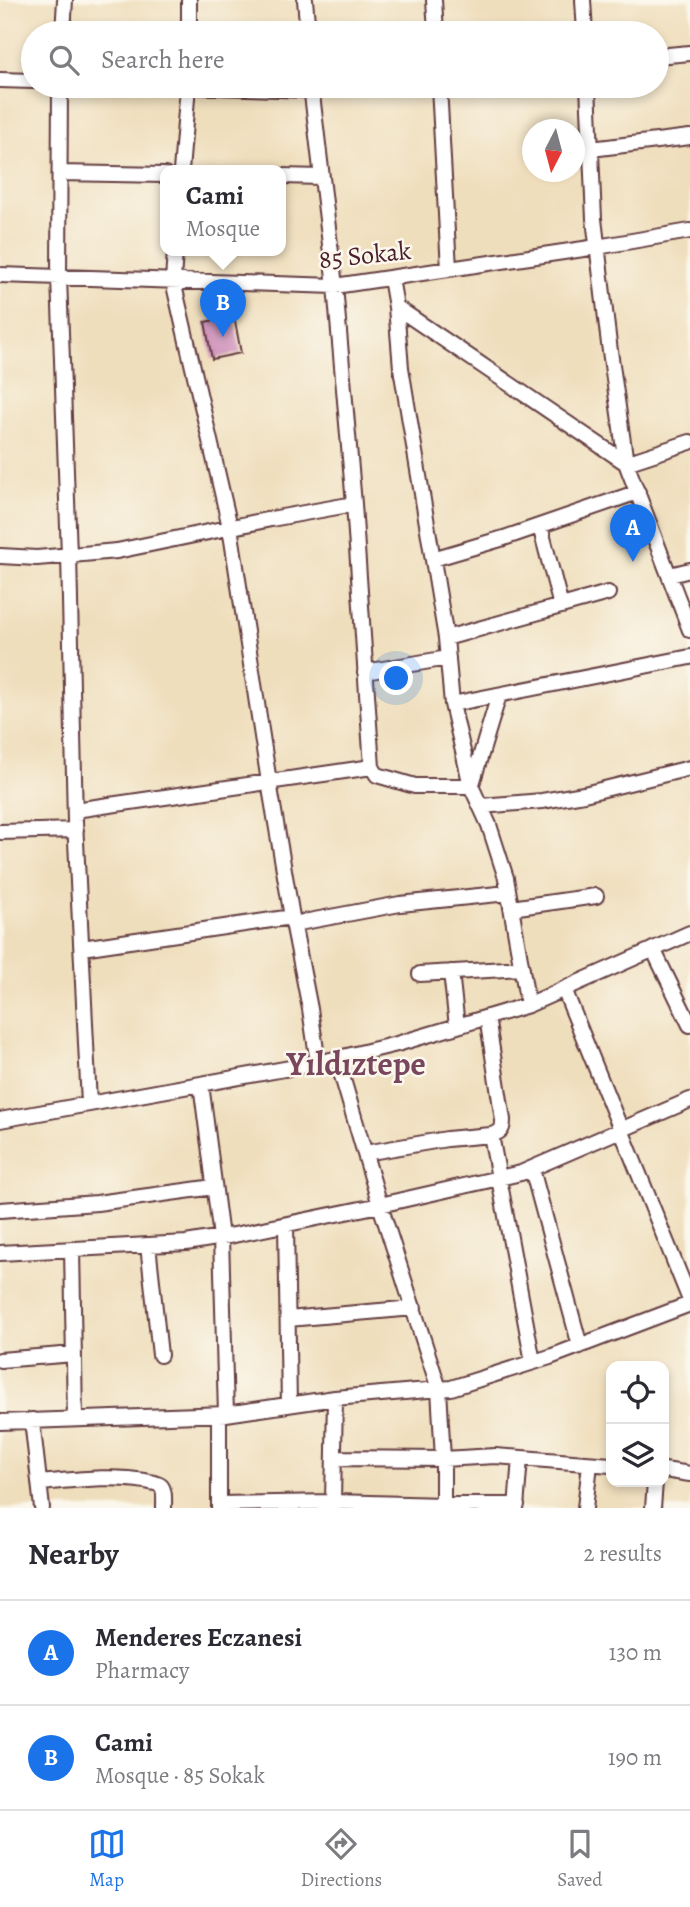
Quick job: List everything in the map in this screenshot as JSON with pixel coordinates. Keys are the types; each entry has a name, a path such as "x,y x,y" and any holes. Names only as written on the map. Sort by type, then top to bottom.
{"street":[{"path":"64,21 65,0"},
{"path":"188,21 189,0"},
{"path":"305,0 306,21"},
{"path":"434,0 435,21"},
{"path":"583,0 584,21"},
{"path":"669,55 690,52"},
{"path":"0,80 21,81"},
{"path":"60,98 59,277 75,810 89,1104"},
{"path":"181,165 187,98"},
{"path":"312,98 335,286 354,504 372,767 377,775 415,786 471,786"},
{"path":"440,98 449,269"},
{"path":"589,98 594,219 626,463 690,630"},
{"path":"591,149 690,137"},
{"path":"60,173 160,175"},
{"path":"286,176 322,177"},
{"name":"85 Sokak","path":"0,275 335,286 690,231"},
{"path":"175,256 173,281 230,527 269,782 318,1063"},
{"path":"391,278 401,368 446,638 452,704 471,786 489,825 506,878 528,1005"},
{"path":"396,307 626,463"},
{"path":"626,463 690,442"},
{"path":"433,559 638,492"},
{"path":"0,556 37,558 117,551 354,504"},
{"path":"540,526 561,606"},
{"path":"670,575 690,570"},
{"path":"446,638 607,593"},
{"path":"452,704 690,657"},
{"path":"365,672 448,658"},
{"path":"471,786 499,695"},
{"path":"75,810 372,767"},
{"path":"481,806 542,801 690,768"},
{"path":"0,832 76,830"},
{"path":"82,948 400,904 508,893"},
{"path":"511,908 596,896"},
{"path":"0,1120 318,1063 397,1044 528,1005 690,933"},
{"path":"653,949 690,1025"},
{"path":"420,974 522,968"},
{"path":"451,972 457,1026"},
{"path":"0,1422 223,1414 335,1398 450,1388 580,1346 690,1302 564,989"},
{"path":"365,1153 447,1139 491,1135 503,1129 486,1017"},
{"path":"337,1059 439,1389 443,1507"},
{"path":"201,1084 221,1237 223,1414 219,1506 333,1502 443,1507 516,1506 520,1458"},
{"path":"0,1253 186,1243 380,1205 521,1173 690,1100"},
{"path":"491,1135 533,1362"},
{"path":"532,1168 580,1346"},
{"path":"0,1210 97,1203 214,1187"},
{"path":"286,1224 289,1405"},
{"path":"148,1245 160,1355"},
{"path":"72,1249 75,1418"},
{"path":"288,1319 414,1308"},
{"path":"0,1360 74,1354"},
{"path":"333,1502 335,1398"},
{"path":"32,1420 42,1508"},
{"path":"334,1458 443,1460 495,1457 606,1465"},
{"path":"586,1508 590,1464"},
{"path":"669,1472 690,1474"},
{"path":"40,1483 111,1477 154,1483 163,1489 164,1508"},
{"path":"653,1508 655,1487"}],"building":[{"path":"234,316 241,353 212,359 205,322"}],"place":[{"name":"Cami","path":"223,337"},
{"name":"Menderes Eczanesi","path":"633,562"}],"district":[{"name":"Yıldıztepe","path":"356,1063"}]}
